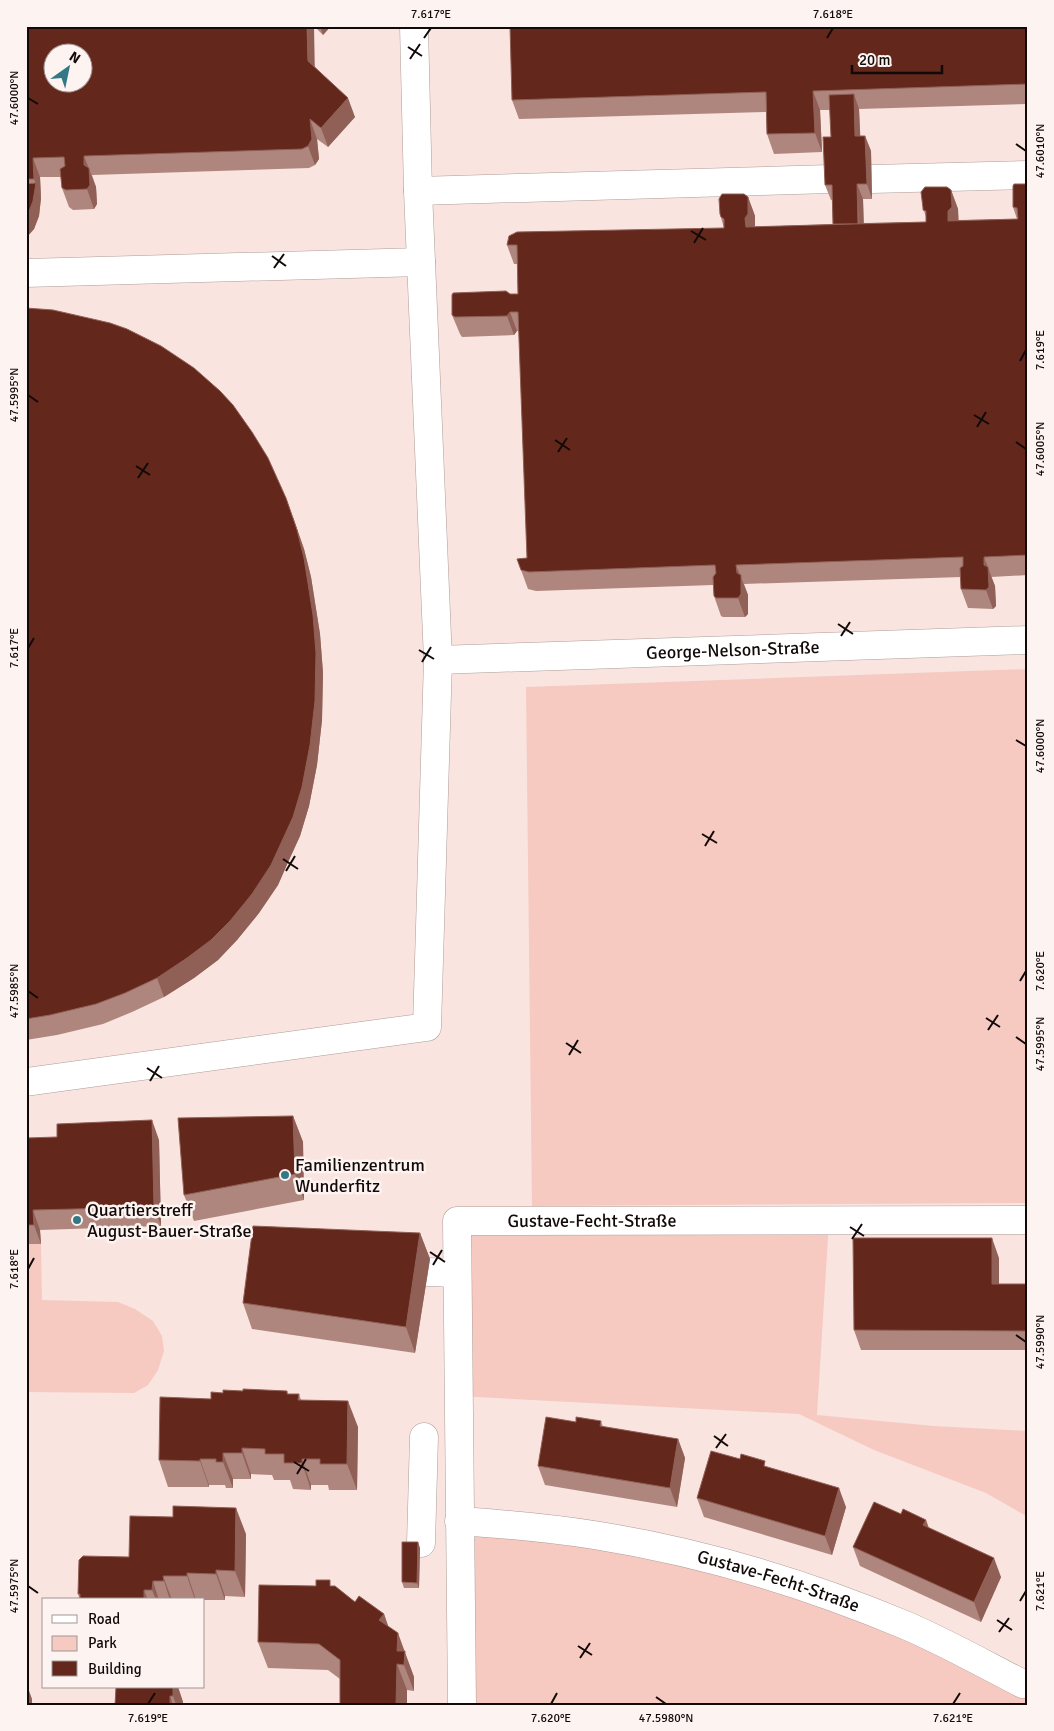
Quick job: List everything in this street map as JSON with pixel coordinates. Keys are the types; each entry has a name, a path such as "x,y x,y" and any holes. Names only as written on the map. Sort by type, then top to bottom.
{"street":[{"path":"26,1082 427,1027 438,660 418,191 414,26"},
{"path":"872,179 1028,174"},
{"path":"418,191 830,180"},
{"path":"26,273 421,262"},
{"name":"George-Nelson-Straße","path":"438,660 1028,640"},
{"name":"Gustave-Fecht-Straße","path":"462,1705 456,1221 1028,1220"},
{"path":"428,1272 457,1273"},
{"path":"421,1543 418,1437 458,1441"},
{"name":"Gustave-Fecht-Straße","path":"459,1521 529,1526 594,1535 722,1562 826,1594 898,1622 965,1653 1023,1684"}],"green space":[{"path":"1028,669 1028,1203 532,1206 526,687"},
{"path":"457,1221 829,1221 817,1415 934,1426 1028,1431 1028,1517 986,1493 874,1450 799,1414 457,1396"},
{"path":"26,1244 41,1244 42,1300 118,1302 135,1309 153,1321 162,1336 164,1351 158,1370 148,1385 134,1393 26,1392"},
{"path":"459,1521 721,1562 1028,1687 1028,1705 462,1705"}],"building":[{"path":"26,26 307,26 308,61 348,98 321,128 310,119 312,139 308,146 302,149 84,156 84,165 89,168 90,185 87,189 66,190 62,188 60,169 65,166 64,157 33,158 34,179 26,179"},
{"path":"510,26 1028,26 1028,84 813,91 815,133 767,134 766,92 512,100"},
{"path":"854,94 855,136 865,136 867,184 857,184 858,224 833,224 832,185 825,185 823,137 831,137 829,95"},
{"path":"36,183 33,201 26,216 26,184"},
{"path":"1014,184 1028,184 1028,555 984,557 984,565 988,567 989,587 986,590 961,589 960,568 963,566 963,557 736,565 737,573 741,575 741,594 738,598 716,598 714,596 713,577 716,573 715,565 529,572 521,570 517,559 527,558 518,312 510,312 507,316 455,317 452,315 453,293 506,291 510,294 518,294 517,245 507,245 509,236 517,232 724,228 724,219 720,214 719,199 722,194 744,194 748,197 748,214 745,218 746,227 926,222 926,211 923,210 921,192 925,187 947,187 951,190 952,207 948,211 948,221 1018,219 1017,208 1013,207"},
{"path":"26,308 53,310 110,323 127,329 161,346 194,368 233,405 268,458 286,498 297,530 304,558 313,615 316,653 315,701 310,745 302,787 293,817 271,865 252,894 230,921 211,940 157,978 96,1004 26,1019"},
{"path":"293,1116 295,1174 184,1195 178,1118"},
{"path":"152,1120 154,1207 33,1210 34,1225 26,1225 26,1138 57,1137 57,1124"},
{"path":"253,1226 420,1233 406,1327 243,1303"},
{"path":"853,1238 992,1238 992,1284 1028,1284 1028,1331 854,1330"},
{"path":"243,1389 287,1391 287,1394 299,1394 298,1400 348,1401 347,1464 320,1464 320,1459 302,1459 302,1463 284,1463 284,1454 265,1454 265,1449 242,1448 242,1453 223,1453 223,1462 216,1462 216,1459 200,1459 200,1461 159,1460 160,1397 211,1399 211,1392 223,1393 223,1390 243,1391"},
{"path":"546,1417 576,1422 576,1417 601,1421 600,1426 678,1439 670,1488 538,1466"},
{"path":"711,1451 740,1459 741,1454 765,1461 764,1466 839,1488 825,1536 697,1498"},
{"path":"874,1502 901,1514 903,1509 926,1520 923,1525 994,1558 974,1602 853,1547"},
{"path":"173,1506 236,1508 235,1571 216,1570 216,1574 187,1573 187,1576 163,1576 164,1581 153,1581 152,1590 144,1590 144,1598 80,1598 80,1594 78,1594 79,1560 83,1556 129,1557 130,1516 173,1517"},
{"path":"402,1542 418,1542 417,1583 402,1582"},
{"path":"316,1580 330,1580 330,1586 335,1586 355,1602 359,1596 384,1614 379,1620 398,1633 397,1651 405,1651 404,1665 397,1664 396,1705 340,1705 340,1660 319,1644 258,1642 259,1585 316,1586"},
{"path":"116,1688 173,1688 173,1696 170,1696 170,1705 115,1705"}],"place":[{"name":"Familienzentrum Wunderfitz","path":"285,1175"},
{"name":"Quartierstreff August-Bauer-Straße","path":"77,1220"}]}
